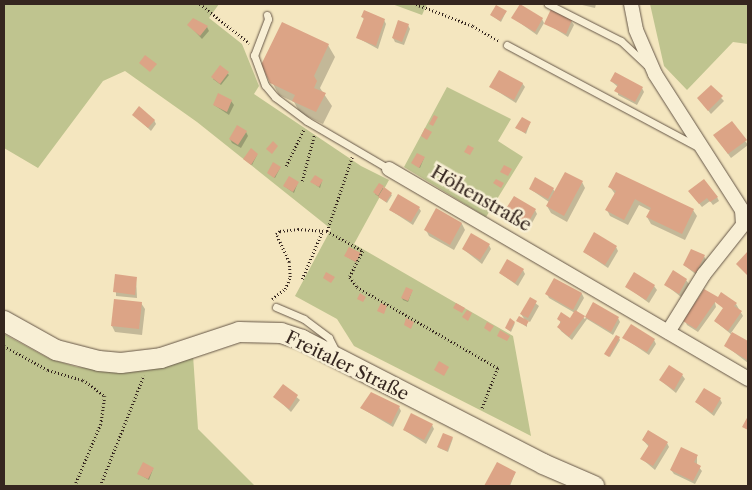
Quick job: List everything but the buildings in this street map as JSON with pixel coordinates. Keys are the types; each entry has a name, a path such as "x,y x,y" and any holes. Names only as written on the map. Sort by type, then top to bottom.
{"main road":[{"name":"Freitaler Straße","path":"4,321 56,350 99,362 121,363 161,358 216,337 258,330 302,340 543,464 594,486"}],"street":[{"path":"631,4 636,30 658,79 742,210 746,227 704,274 668,332"},
{"name":"Höhenstraße","path":"389,169 748,379"}],"lane":[{"path":"548,4 621,42 658,79"},
{"path":"254,48 268,19 267,14"},
{"path":"507,45 704,150"},
{"name":"Höhenstraße","path":"254,48 258,70 275,97 316,127 389,169"},
{"path":"276,307 304,319 329,338 339,359"}],"path":[{"path":"200,4 254,48"},
{"path":"416,4 473,26 507,45"},
{"path":"286,166 304,128"},
{"path":"302,181 315,133"},
{"path":"327,231 355,149"},
{"path":"276,307 272,298 285,288 290,277 289,262 276,234 280,231 298,229 327,231 363,251 350,277 357,287 498,368 482,409"},
{"path":"302,280 322,232"},
{"path":"4,346 48,370 83,380 98,388 104,396 101,424 75,486"},
{"path":"100,486 144,380"}],"green space":[{"path":"4,4 219,4 209,18 242,44 259,86 254,94 361,166 389,180 354,244 513,336 531,436 354,346 337,319 295,296 331,229 197,122 125,71 103,81 38,168 4,148"},
{"path":"392,4 427,4 422,15"},
{"path":"650,4 748,4 748,44 733,42 687,90 664,66"},
{"path":"447,87 511,119 498,141 523,157 486,217 404,167"},
{"path":"4,334 50,359 77,367 130,372 193,355 198,429 255,486 4,486"}]}
